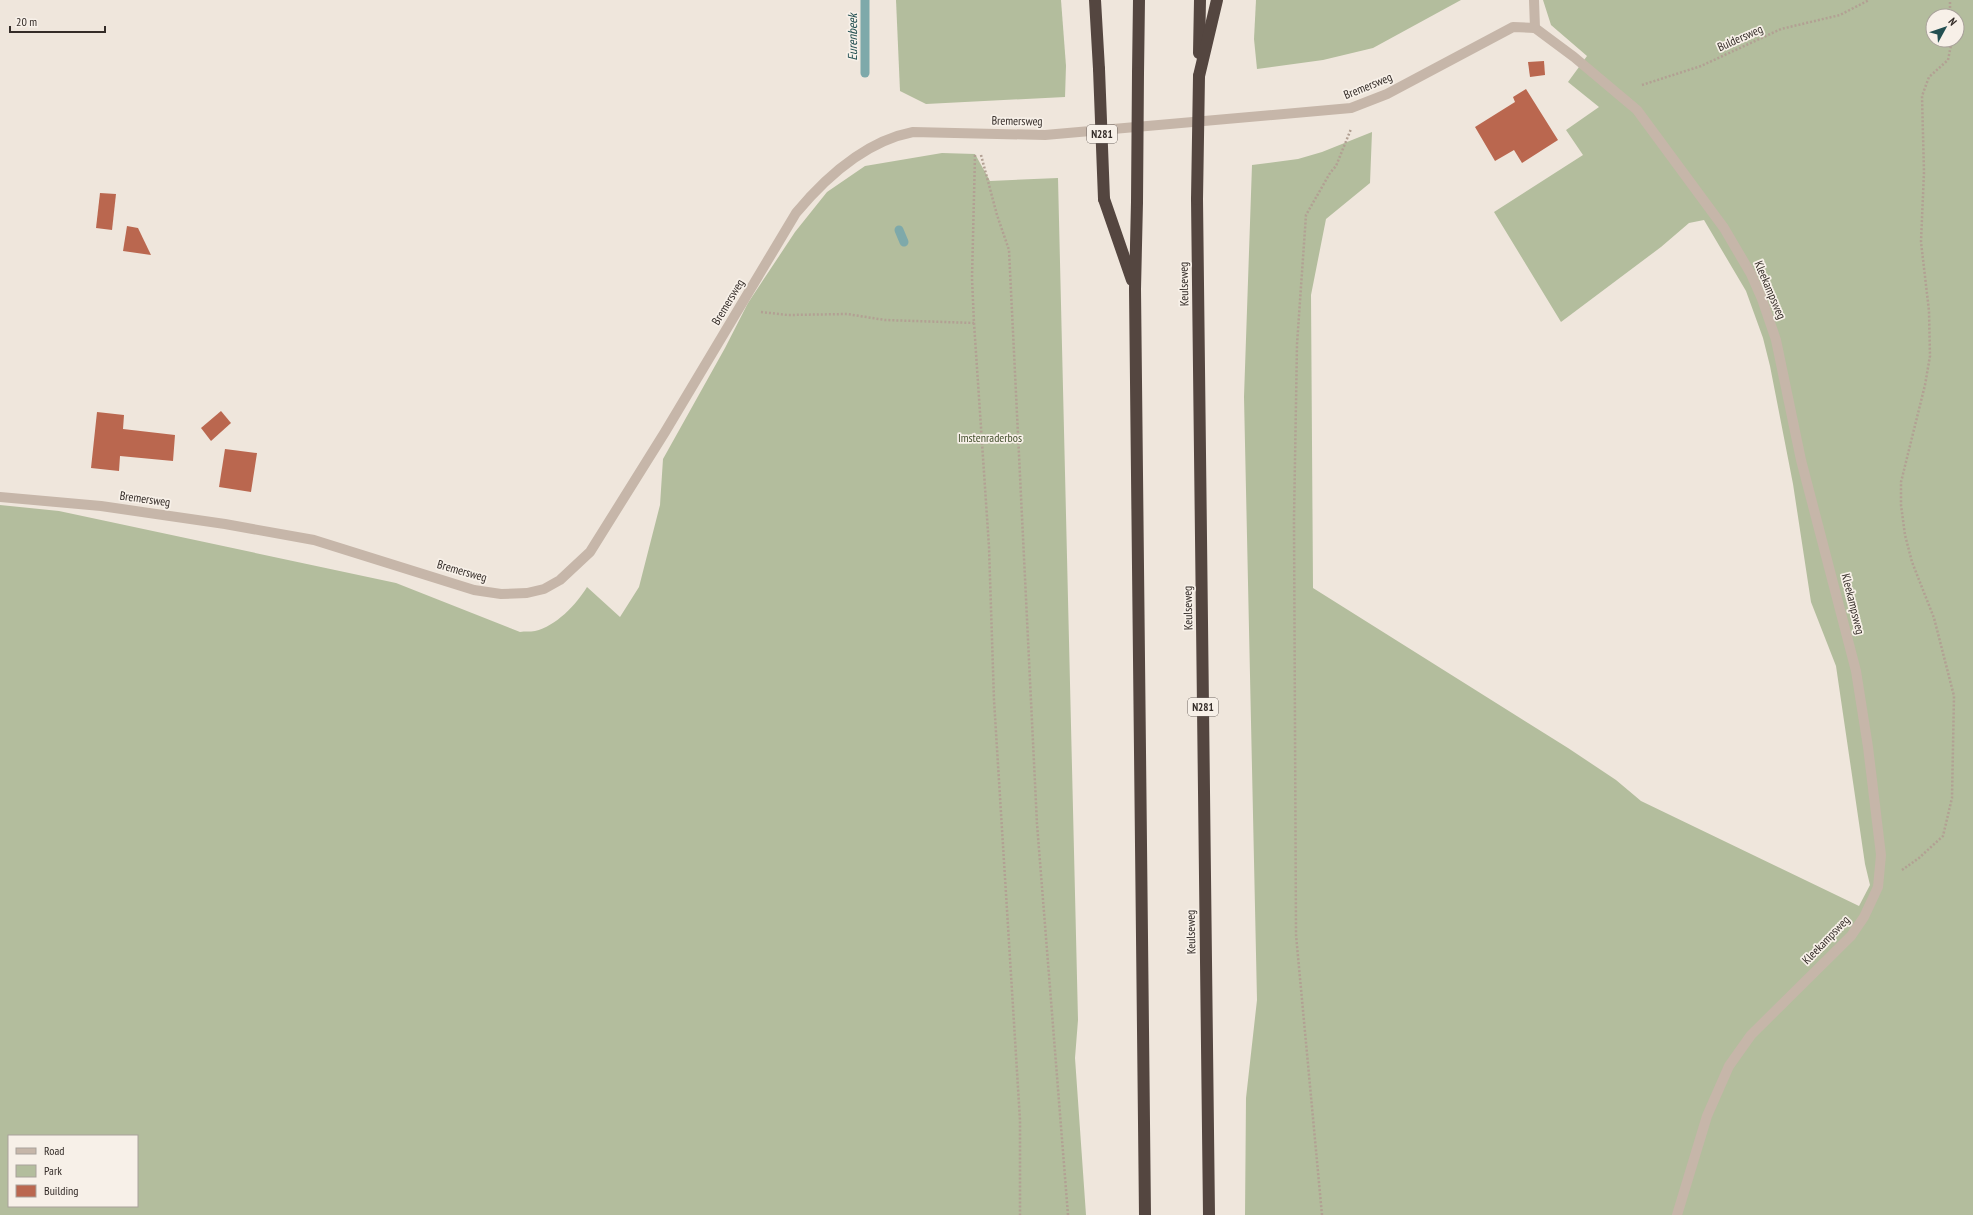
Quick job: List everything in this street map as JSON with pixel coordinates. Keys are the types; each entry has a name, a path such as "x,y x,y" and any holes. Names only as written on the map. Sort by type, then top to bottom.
{"highway":[{"name":"N281","path":"1095,0 1104,199 1135,289"},
{"name":"N281","path":"1140,0 1135,289 1145,1215"},
{"name":"Keulseweg","path":"1200,0 1197,199 1209,1215"},
{"name":"N281","path":"1198,76 1218,0"}],"street":[{"path":"1534,0 1535,28"},
{"name":"Bremersweg","path":"0,497 101,506 226,524 314,540 474,590 501,594 527,593 544,588 560,580 590,552 665,432 796,213 821,186 856,157 880,142 898,135 913,132 1045,135 1351,108 1387,94 1513,27 1535,28"},
{"name":"Kleekampsweg","path":"1535,28 1574,57 1637,110 1724,228 1751,274 1762,299 1776,340 1801,460 1856,671 1878,818 1881,855 1878,887 1864,917 1851,936 1751,1035 1729,1066 1707,1116 1677,1215"}],"path":[{"name":"Buldersweg","path":"1619,94 1700,66 1781,30 1840,15 1869,0"},
{"path":"1878,887 1918,858 1943,836 1952,798 1954,696 1934,618 1912,562 1905,535 1901,505 1901,482 1925,385 1930,356 1929,311 1921,242 1924,172 1921,120 1922,96 1929,77 1948,60 1950,48"},
{"path":"1322,1215 1296,935 1294,519 1297,344 1306,215 1336,166 1351,130 1351,108"},
{"path":"975,134 972,278 987,523 994,700 1020,1120 1020,1215"},
{"path":"975,134 997,215 1009,250 1037,824 1068,1215"},
{"path":"739,309 788,316 847,314 885,320 974,323"}],"green space":[{"path":"896,0 1061,0 1066,66 1065,97 926,104 900,91"},
{"path":"1256,0 1461,0 1373,48 1323,60 1257,69 1254,39"},
{"path":"1543,0 1973,0 1973,1215 1245,1215 1246,1098 1257,1000 1244,397 1252,165 1298,159 1322,152 1372,132 1370,183 1326,219 1311,295 1313,588 1568,748 1616,780 1641,801 1859,906 1870,885 1865,864 1836,666 1811,602 1793,484 1770,366 1763,338 1746,291 1704,220 1689,223 1661,247 1561,322 1494,212 1583,155 1566,130 1599,107 1568,82 1587,56 1551,25"},
{"name":"Imstenraderbos","path":"942,153 975,154 990,181 1058,178 1078,1020 1075,1058 1086,1215 0,1215 0,505 59,511 396,583 520,632 535,631 558,620 571,608 587,587 620,617 639,587 660,505 663,459 725,348 748,303 795,232 827,192 865,166"}],"building":[{"path":"1544,61 1545,75 1530,77 1528,62"},
{"path":"1526,89 1558,140 1522,163 1514,150 1495,161 1475,127 1515,102 1513,97"},
{"path":"100,193 116,194 112,230 96,228"},
{"path":"127,226 138,228 151,255 123,251"},
{"path":"221,411 231,423 211,441 201,428"},
{"path":"97,412 124,415 123,429 175,435 173,461 120,456 119,471 91,468"},
{"path":"225,449 257,453 251,492 219,487"}],"waterway":[{"name":"Eurenbeek","path":"865,0 865,73"},
{"name":"Eurenbeek","path":"899,230 904,242"}]}
